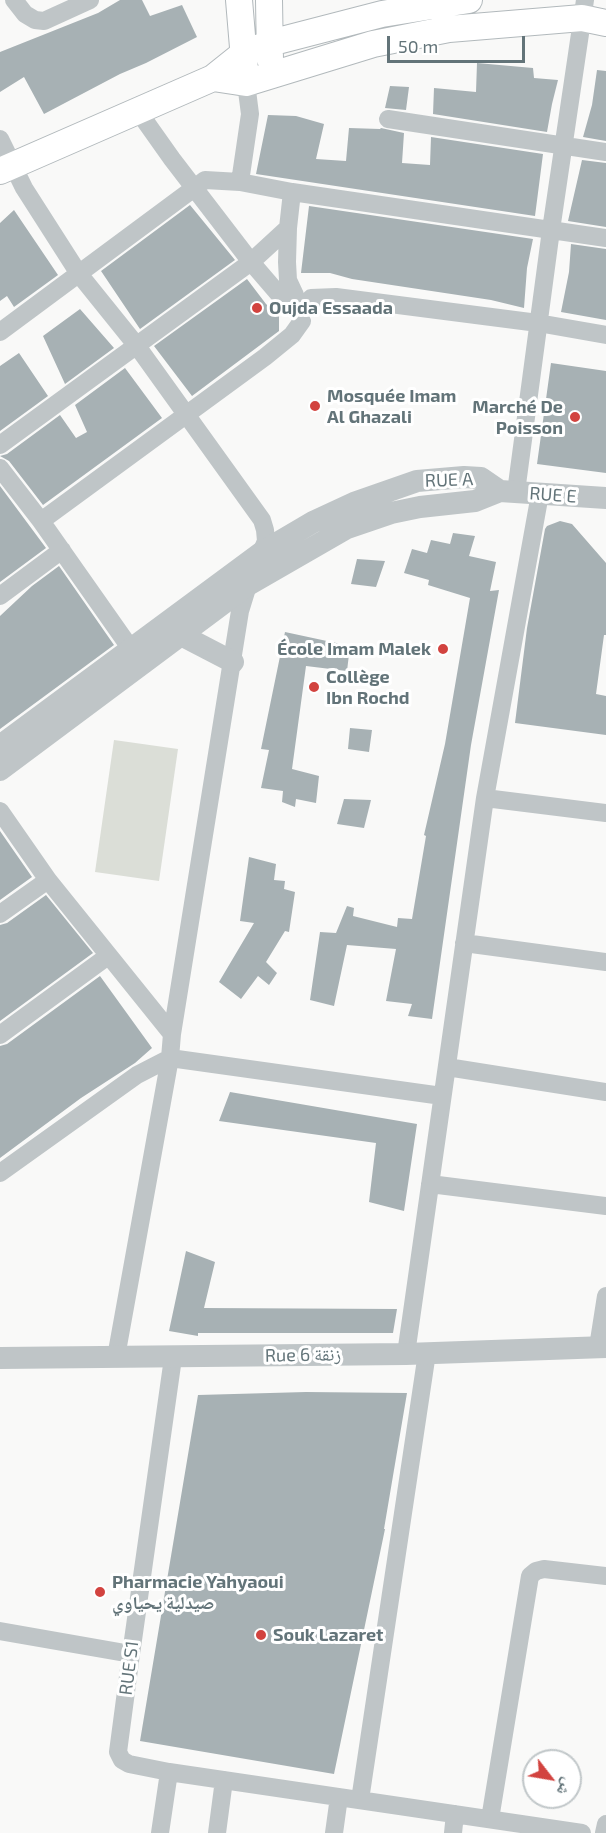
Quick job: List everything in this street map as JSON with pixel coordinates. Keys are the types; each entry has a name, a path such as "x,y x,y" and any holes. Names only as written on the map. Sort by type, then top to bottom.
{"main road":[{"path":"239,0 246,83"},
{"path":"268,0 270,75"},
{"path":"7,167 213,78 243,54 270,43 382,14 468,0"},
{"path":"213,78 246,83 373,44 449,29 591,14"}],"street":[{"path":"14,0 26,14 35,20 44,21 90,0"},
{"path":"508,491 538,323 564,146 591,14"},
{"path":"240,182 250,114 246,83"},
{"path":"138,111 251,261 298,299 336,297 538,323 606,335"},
{"path":"388,119 606,152"},
{"path":"0,139 7,167 24,188 79,274 137,346 262,520 266,530 266,541 240,611 170,1058 116,1358"},
{"path":"0,332 205,180 240,182 292,192 606,238"},
{"path":"292,192 288,228 288,280 298,299"},
{"path":"0,445 251,261 288,228"},
{"path":"41,521 292,335 302,321 291,316 298,299"},
{"path":"0,468 41,521 137,656"},
{"name":"RUE A","path":"0,770 261,552 313,522 354,503 417,481 481,478 508,491"},
{"name":"RUE E","path":"508,491 606,498"},
{"name":"RUE A","path":"0,746 137,656 181,635 248,585 347,528 382,516 420,507 475,501 508,491"},
{"path":"360,1800 416,1353 430,1184 442,1096 485,798 540,494"},
{"path":"0,596 62,550"},
{"path":"181,635 233,662"},
{"path":"485,798 606,813"},
{"path":"0,811 48,880 172,1034"},
{"path":"0,914 48,880"},
{"path":"464,944 606,962"},
{"path":"0,1035 108,956"},
{"path":"0,1173 137,1075 170,1058 442,1096"},
{"path":"447,1067 606,1092"},
{"path":"430,1184 606,1206"},
{"path":"602,1347 606,1296"},
{"name":"Rue 6 زنقة","path":"0,1358 173,1358 602,1347"},
{"name":"RUE S1","path":"170,1772 129,1764 122,1760 118,1752 173,1358"},
{"path":"490,1820 530,1576 544,1569 606,1576"},
{"path":"0,1631 131,1654"},
{"path":"160,1833 170,1772 555,1831 582,1833"},
{"path":"217,1833 224,1780"},
{"path":"334,1833 339,1797"},
{"path":"453,1833 455,1814"},
{"path":"604,1833 606,1824"}],"shaded area":[{"path":"114,740 178,749 159,881 95,872"}],"building":[{"path":"120,0 142,0 150,16 182,5 197,37 44,114 24,77 0,92 0,52 98,13"},
{"path":"477,63 533,68 534,78 558,80 547,132 433,114 434,88 476,92"},
{"path":"597,70 606,71 606,141 583,137 592,105"},
{"path":"390,86 409,87 406,110 385,108"},
{"path":"268,115 296,116 324,124 316,159 346,161 349,128 381,128 404,133 402,163 430,165 431,137 543,154 535,216 256,174"},
{"path":"582,160 606,163 606,227 568,221"},
{"path":"190,205 235,260 140,329 101,271"},
{"path":"309,206 533,239 527,268 524,308 491,300 352,279 330,273 301,273"},
{"path":"14,210 58,275 14,307 7,296 0,301 0,223"},
{"path":"571,244 606,249 606,320 561,312 569,272"},
{"path":"247,279 266,304 279,316 279,331 192,396 154,346"},
{"path":"80,309 114,348 65,384 43,336"},
{"path":"19,353 48,396 0,431 0,366"},
{"name":"Marché De Poisson","path":"551,363 606,371 606,473 537,464"},
{"path":"125,368 162,418 43,505 9,461 0,456 7,454 60,415 76,438 87,432 75,405"},
{"path":"0,486 46,548 0,582"},
{"path":"560,521 572,524 606,563 606,635 604,635 596,694 606,696 606,735 515,723 527,628 545,529"},
{"path":"453,533 475,536 469,556 496,562 490,591 499,590 471,745 432,1019 408,1016 412,1004 386,1001 396,949 347,945 334,1006 310,1000 320,932 336,933 347,906 354,908 353,916 397,927 398,918 412,919 426,836 424,835 445,744 470,598 428,585 429,580 404,573 412,549 427,553 431,540 450,544"},
{"path":"357,559 385,561 376,587 351,584"},
{"path":"59,566 114,645 0,729 0,616 32,586"},
{"path":"285,632 350,646 347,671 306,666 292,769 319,776 316,803 296,799 295,807 282,802 283,791 261,788 269,750 261,749"},
{"path":"350,728 372,730 369,752 348,749"},
{"path":"344,799 371,800 364,828 337,824"},
{"path":"0,831 32,877 0,900"},
{"path":"249,857 276,864 274,880 285,881 284,889 295,892 289,932 285,931 266,962 277,973 269,985 258,976 241,999 219,982 254,923 240,921"},
{"path":"46,895 93,953 0,1021 0,925 7,923"},
{"path":"100,976 152,1048 135,1063 81,1098 0,1158 0,1046 7,1044"},
{"path":"230,1092 417,1124 404,1211 369,1202 376,1143 219,1121"},
{"path":"186,1251 215,1262 204,1308 397,1309 393,1333 198,1333 198,1336 169,1331"},
{"name":"Souk Lazaret","path":"306,1392 407,1393 385,1529 334,1774 140,1741 198,1395"}],"place":[{"name":"Oujda Essaada","path":"257,308"},
{"name":"Mosquée Imam Al Ghazali","path":"315,406"},
{"name":"Marché De Poisson","path":"575,417"},
{"name":"École Imam Malek","path":"443,649"},
{"name":"Collège Ibn Rochd","path":"314,687"},
{"name":"Pharmacie Yahyaoui صيدلية يحياوي","path":"100,1592"},
{"name":"Souk Lazaret","path":"261,1635"}]}
